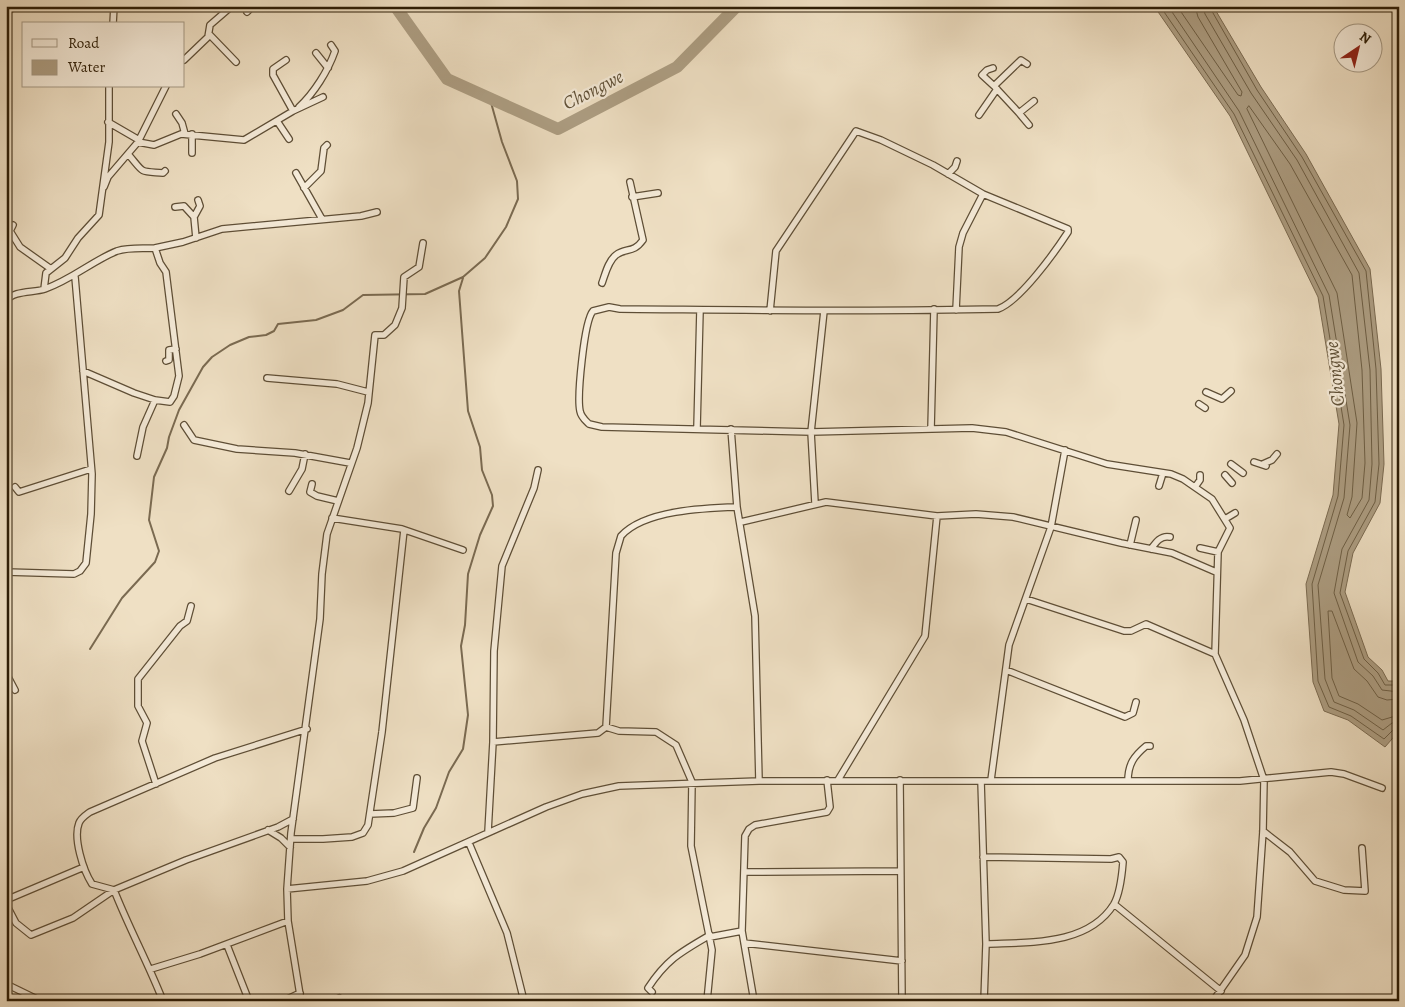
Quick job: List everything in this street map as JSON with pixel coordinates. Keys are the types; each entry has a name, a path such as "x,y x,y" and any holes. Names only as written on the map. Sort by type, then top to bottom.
{"street":[{"path":"113,22 114,6"},
{"path":"185,59 205,42 209,34 210,25 232,6"},
{"path":"209,34 236,62"},
{"path":"294,111 304,102 328,68 334,52 331,45"},
{"path":"316,53 328,68"},
{"path":"286,60 273,69 273,75 294,111"},
{"path":"979,115 995,87 1021,60 1027,64"},
{"path":"993,68 987,70 982,75 1029,125"},
{"path":"104,187 103,175 109,142 109,88"},
{"path":"44,289 46,273 65,258 78,238 99,215 104,187 108,177 139,141 165,88"},
{"path":"108,122 139,141 154,145 188,134 244,140 294,111 323,98"},
{"path":"1019,113 1034,101"},
{"path":"176,114 188,134 192,153"},
{"path":"277,121 289,139"},
{"path":"770,311 776,251 856,131 881,140 983,194 1020,211 1062,225 1068,229 1055,252 1011,302 998,309 770,311 609,307 593,311 588,320 584,342 580,411 589,424 602,427 811,432 972,428 1006,432 1107,464 1163,472 1183,479 1212,499 1230,528 1218,552 1215,654 1244,720 1264,780 1263,831 1257,917 1245,955 1213,1001"},
{"path":"304,188 321,171 324,148 327,145"},
{"path":"128,154 143,172 150,175 166,171"},
{"path":"948,174 958,161"},
{"path":"296,173 322,219"},
{"path":"602,284 613,258 618,253 635,249 643,240 630,182"},
{"path":"632,197 658,193"},
{"path":"956,310 959,247 963,233 983,194"},
{"path":"196,238 194,217 200,206 198,200"},
{"path":"175,207 184,206 194,217"},
{"path":"6,302 14,295 44,289 75,277 118,251 134,248 156,248 222,229 362,216 377,212"},
{"path":"12,225 10,232 20,247 51,269"},
{"path":"301,1001 288,920 290,847 307,729 320,619 322,574 327,534 350,463 357,448 368,403 375,335 384,336 395,325 404,304 404,277 419,267 423,243"},
{"path":"83,371 155,400 170,402 174,396 179,376 176,349 166,272 160,262 156,248"},
{"path":"6,572 74,574 84,568 91,514 91,469 75,277"},
{"path":"931,429 934,309"},
{"path":"697,428 700,310"},
{"path":"815,503 811,432 824,311"},
{"path":"166,361 169,360 169,350 176,349"},
{"path":"267,378 336,384 368,392"},
{"path":"1206,392 1222,399 1231,391"},
{"path":"137,456 143,427 155,400"},
{"path":"1199,404 1205,408"},
{"path":"184,425 194,440 237,449 305,454 350,463"},
{"path":"731,429 737,507 756,616 759,781"},
{"path":"991,780 1010,645 1051,527 1065,450"},
{"path":"289,491 302,469 305,454"},
{"path":"1254,462 1265,465 1277,454"},
{"path":"1231,464 1243,473"},
{"path":"15,487 19,492 91,469"},
{"path":"488,832 493,742 494,651 502,566 511,539 534,488 538,470"},
{"path":"1159,486 1163,472"},
{"path":"1194,487 1200,480 1200,474"},
{"path":"1225,475 1232,483"},
{"path":"312,484 310,492 316,496 338,501"},
{"path":"741,522 815,503 826,502 937,516 976,514 1013,517 1172,553 1216,572"},
{"path":"493,742 598,733 606,727 616,553 621,536 651,518 696,508 737,507"},
{"path":"1226,519 1235,513"},
{"path":"838,780 925,636 937,516"},
{"path":"332,518 404,530 463,550"},
{"path":"1130,545 1136,520"},
{"path":"291,839 324,840 361,834 368,825 381,741 404,530"},
{"path":"1151,549 1158,540 1166,536 1170,537"},
{"path":"1200,548 1218,552"},
{"path":"1026,599 1124,631 1131,631 1146,624 1215,654"},
{"path":"156,784 142,741 147,723 138,706 138,679 180,626 187,621 191,606"},
{"path":"1006,670 1125,717 1133,713 1136,702"},
{"path":"6,673 16,690"},
{"path":"606,727 619,731 656,732 676,746 692,782 691,846 712,950 707,1001"},
{"path":"114,890 92,884 84,866 77,831 80,820 90,812 215,758 307,729"},
{"path":"1128,781 1128,772 1134,757 1146,746 1150,746"},
{"path":"288,889 367,880 403,871 469,843 488,832 582,794 619,786 692,782 827,780 1264,780 1331,772 1344,774 1382,788"},
{"path":"370,814 394,813 413,808 417,778"},
{"path":"754,1001 742,931 745,836 749,829 762,824 826,812 830,807 827,780"},
{"path":"900,780 902,1001"},
{"path":"981,781 986,944 984,1001"},
{"path":"84,866 6,902 16,923 31,936 74,918 114,890 293,819"},
{"path":"268,830 281,838 290,847"},
{"path":"1263,831 1290,852 1315,881 1344,890 1365,891 1362,848"},
{"path":"469,843 507,933 524,1001"},
{"path":"983,857 1111,859 1119,857 1123,859 1122,872 1114,904 1090,928 1064,937 1044,941 986,944"},
{"path":"745,872 900,871"},
{"path":"114,890 130,932 151,969 163,1001"},
{"path":"1114,904 1221,991"},
{"path":"151,969 226,944 288,920"},
{"path":"652,992 648,988 661,968 678,954 710,936 742,931"},
{"path":"744,943 902,961"},
{"path":"226,944 249,1001"},
{"path":"6,984 40,1001"},
{"path":"283,1001 300,993"}],"water":[{"path":"1154,6 1213,6 1261,87 1306,154 1370,269 1381,369 1384,464 1380,503 1353,553 1345,592 1368,657 1382,670 1388,681 1399,681 1399,731 1385,747 1348,720 1324,711 1313,682 1306,584 1333,495 1339,424 1318,297 1230,116"}],"waterway":[{"path":"6,16 22,6"},
{"name":"Chongwe","path":"395,6 447,79 558,129 677,67 737,6"},
{"path":"90,649 122,598 155,562 159,551 149,520 154,477 167,448 179,410 203,367 212,357 230,345 249,337 266,335 274,331 278,324 316,320 343,310 363,295 425,294 463,277 485,258 506,227 518,199 517,181 502,142 490,99"},
{"path":"414,852 424,828 436,808 449,772 463,749 468,715 461,646 465,625 468,574 480,535 493,506 492,495 482,470 480,447 468,411 459,291 463,278"}]}
